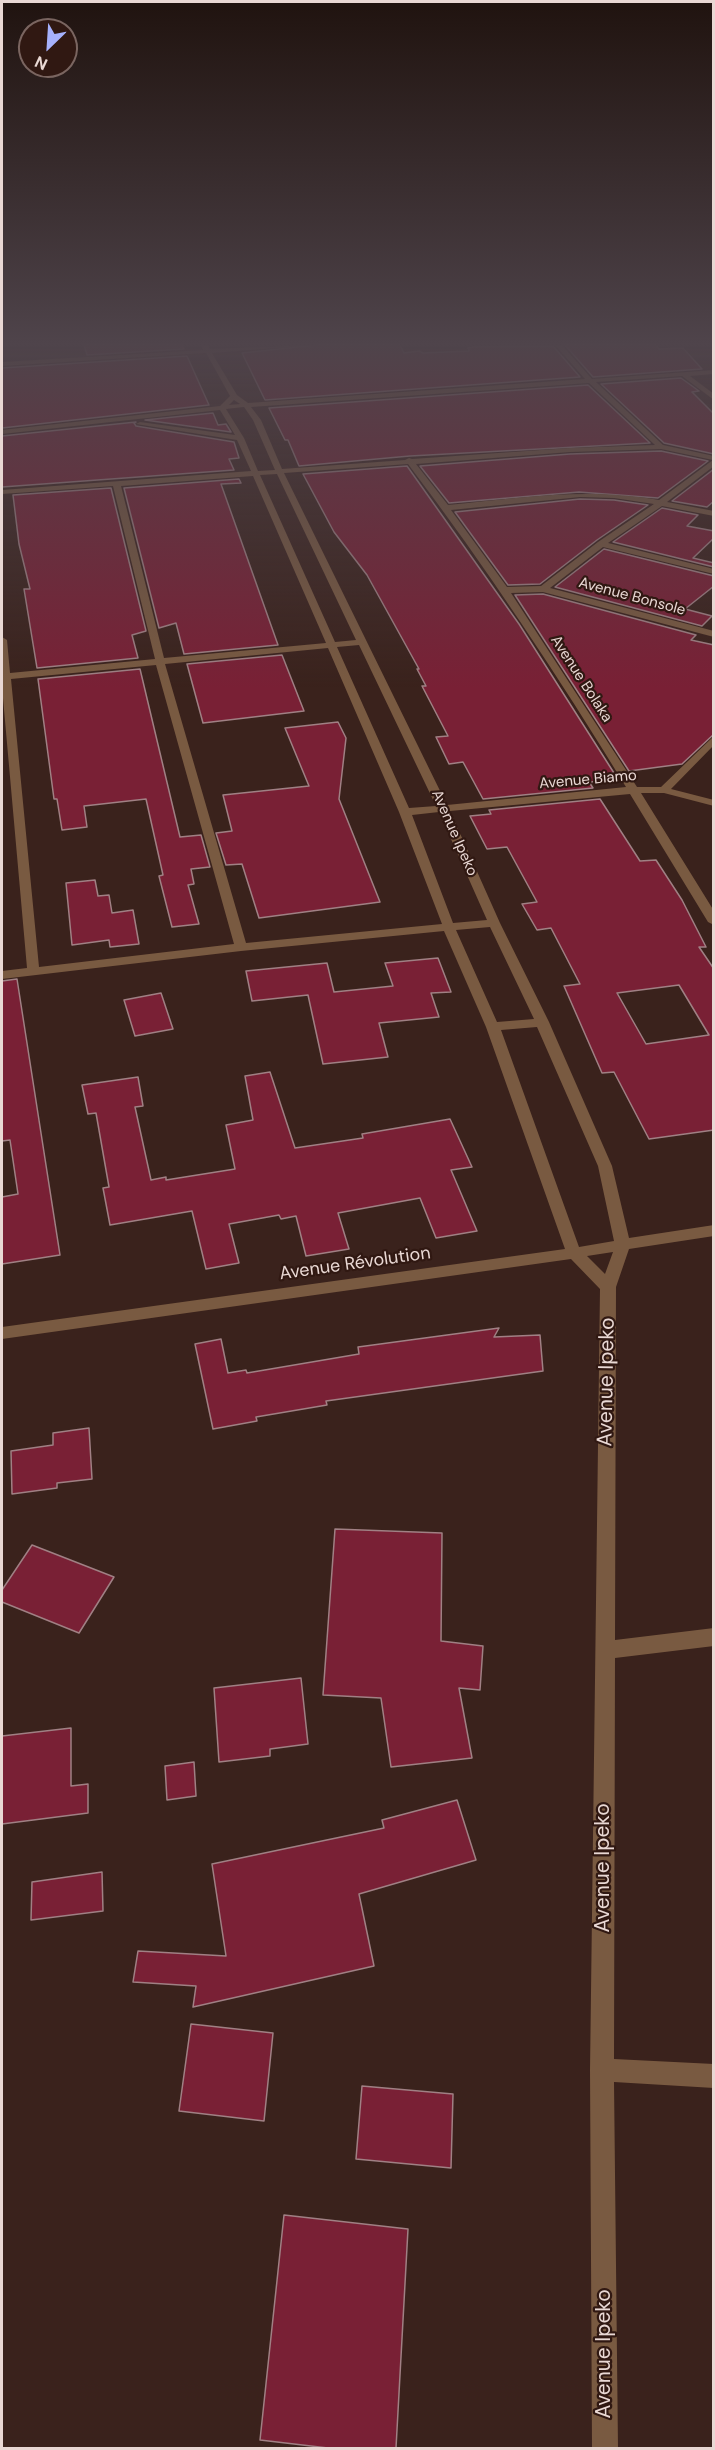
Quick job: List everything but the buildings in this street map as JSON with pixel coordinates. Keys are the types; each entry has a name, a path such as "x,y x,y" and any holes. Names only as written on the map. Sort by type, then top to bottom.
{"street":[{"path":"249,459 405,812 449,928 493,1027 574,1253 608,1287"},
{"name":"Avenue Ipeko","path":"274,459 443,808 494,923 542,1022 605,1166 623,1245 608,1287 602,2070 605,2448"},
{"path":"2,492 422,459"},
{"name":"Avenue Bolaka","path":"409,460 506,590 633,789 714,922"},
{"path":"543,589 601,544 662,502 714,460"},
{"path":"116,482 159,662 240,947"},
{"path":"447,508 576,495 662,502 714,514"},
{"path":"601,544 714,572"},
{"name":"Avenue Bonsole","path":"506,590 543,589 714,634"},
{"path":"2,640 3,677 33,970"},
{"path":"3,677 363,642"},
{"path":"664,790 714,739"},
{"name":"Avenue Biamo","path":"405,812 633,789 664,790 714,803"},
{"path":"2,975 240,947 494,923"},
{"path":"493,1027 542,1022"},
{"name":"Avenue Révolution","path":"2,1335 574,1253 714,1230"},
{"path":"605,1650 714,1637"},
{"path":"602,2070 714,2076"}]}
